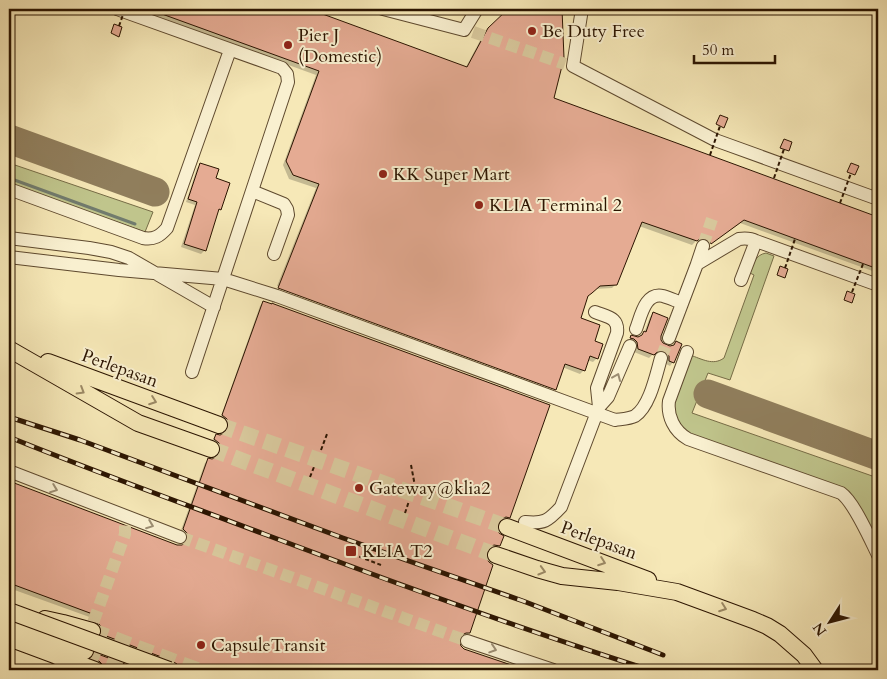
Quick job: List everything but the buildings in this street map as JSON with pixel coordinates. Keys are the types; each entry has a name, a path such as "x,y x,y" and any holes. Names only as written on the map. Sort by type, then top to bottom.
{"main road":[{"name":"Perlepasan","path":"9,348 219,425"},
{"path":"9,348 138,423 211,449"},
{"name":"Perlepasan","path":"507,527 632,573 677,592"},
{"path":"496,555 537,570 562,576 618,582 677,592 744,616 780,634 804,655 815,670"},
{"path":"9,612 63,623 92,632"},
{"path":"9,612 169,670"},
{"path":"9,623 81,657 95,670"},
{"path":"16,641 81,657"}],"street":[{"path":"117,9 282,68 287,74 288,82 192,372"},
{"path":"383,9 468,31 477,9"},
{"path":"582,9 569,65 715,140 878,199"},
{"path":"9,189 143,238 153,239 159,236 167,228 230,50"},
{"path":"252,191 284,204 287,209 288,215 274,254"},
{"path":"9,238 89,248 129,258 214,307"},
{"path":"697,264 739,239 751,238 878,285"},
{"path":"741,280 756,241"},
{"path":"669,338 703,246"},
{"path":"9,258 223,279 277,296 598,410 615,420 634,417 642,410 648,399 661,358"},
{"path":"636,329 649,299 662,296 682,303"},
{"path":"594,312 614,319 618,326 597,388 598,410"},
{"path":"525,522 540,523 552,517 561,507 598,410 608,397 630,346"},
{"path":"686,352 668,407 673,424 682,435 688,439 846,496 878,555"},
{"path":"9,471 123,518 180,537"},
{"path":"9,630 16,641"},
{"path":"467,641 553,670"},
{"path":"54,670 81,657"}],"path":[{"path":"119,26 125,9"},
{"path":"710,155 720,126"},
{"path":"774,178 784,150"},
{"path":"840,203 851,174"},
{"path":"785,268 795,239"},
{"path":"852,292 862,264"},
{"path":"321,450 327,434"},
{"path":"411,465 415,486"},
{"path":"310,477 314,467"},
{"path":"405,513 409,501"},
{"path":"347,552 381,565"}],"green space":[{"path":"9,163 153,212 145,232 9,184"},
{"path":"766,253 774,256 730,380 708,373 692,413 878,478 878,546 858,507 689,435 677,424 672,404 690,355 712,362 724,358 754,275 750,273 752,266 759,256"}],"waterway":[{"path":"9,178 135,224"}],"taxiway":[{"path":"9,139 155,192"},
{"path":"708,394 878,456"}],"tunnel":[{"path":"473,32 565,64"},
{"path":"703,246 712,219"},
{"path":"661,358 669,338"},
{"path":"219,425 507,527"},
{"path":"211,449 496,555"},
{"path":"97,639 94,634 93,623 125,534 125,523"},
{"path":"180,537 467,641"},
{"path":"92,631 197,670"},
{"path":"85,651 137,670"},
{"path":"515,670 519,658"}],"railway":[{"path":"9,417 80,440 343,538 523,601 663,655"},
{"path":"9,437 504,622 650,670"}],"place":[{"name":"Be Duty Free","path":"532,31"},
{"name":"Pier J (Domestic)","path":"288,45"},
{"name":"KK Super Mart","path":"383,174"},
{"name":"KLIA Terminal 2","path":"479,205"},
{"name":"Gateway@klia2","path":"359,488"},
{"name":"KLIA T2","path":"351,551"},
{"name":"CapsuleTransit","path":"201,645"}]}
